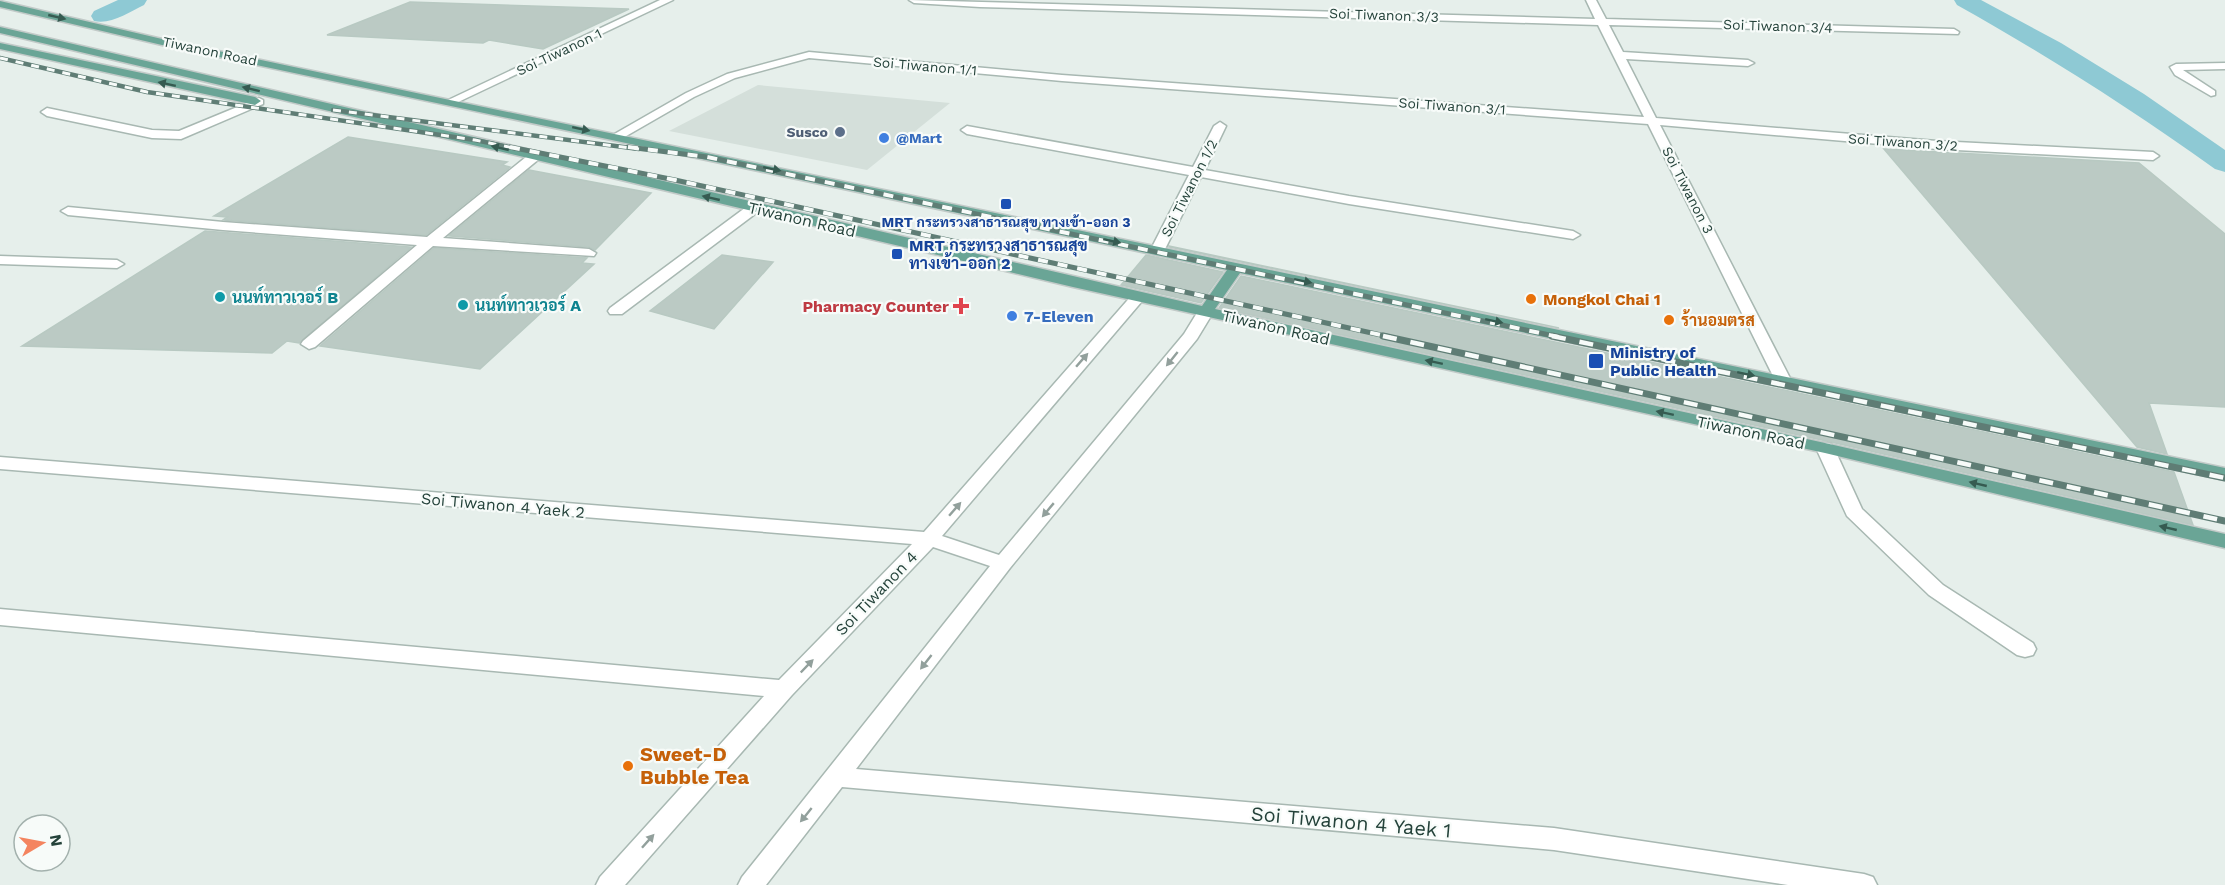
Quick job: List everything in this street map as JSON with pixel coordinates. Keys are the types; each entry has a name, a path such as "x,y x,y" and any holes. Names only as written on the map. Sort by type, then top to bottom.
{"main road":[{"name":"Tiwanon Road","path":"0,4 162,42 2225,474"},
{"name":"Tiwanon Road","path":"0,16 227,67 421,96"},
{"name":"Tiwanon Road","path":"0,30 1138,297 1825,448 2225,541"},
{"name":"Tiwanon Road","path":"0,46 259,102 328,108"},
{"path":"1206,311 1238,267"}],"street":[{"name":"Soi Tiwanon 1","path":"450,102 668,0"},
{"name":"Soi Tiwanon 3/3","path":"914,0 973,4 1602,21"},
{"name":"Soi Tiwanon 3","path":"1591,0 1784,381"},
{"name":"Soi Tiwanon 3/4","path":"1602,21 1954,32"},
{"name":"Soi Tiwanon 1/1","path":"617,136 690,95 731,76 809,55 1062,78 1251,91"},
{"path":"1619,55 1748,63"},
{"path":"2211,93 2179,73 2176,67 2225,66"},
{"name":"Soi Tiwanon 3/1","path":"1251,91 1653,120"},
{"path":"47,112 152,134 181,135 259,102"},
{"name":"Soi Tiwanon 3/2","path":"1653,120 1937,145 2153,156"},
{"name":"Soi Tiwanon 1/2","path":"1157,251 1220,126"},
{"path":"967,130 1349,200 1573,235"},
{"path":"309,344 535,156"},
{"path":"616,311 754,208"},
{"path":"68,211 223,226 589,253"},
{"path":"0,260 117,264"},
{"name":"Soi Tiwanon 4","path":"609,885 784,689 929,539 1138,297"},
{"path":"751,885 1003,563 1191,336 1206,311"},
{"path":"1825,448 1854,512 1936,590 2025,649"},
{"name":"Soi Tiwanon 4 Yaek 2","path":"0,463 929,539 1003,563"},
{"path":"0,618 784,689"},
{"name":"Soi Tiwanon 4 Yaek 1","path":"836,777 1554,839 1864,885"}],"shaded area":[{"path":"758,85 950,103 867,170 669,131"}],"building":[{"path":"410,2 629,9 543,49 489,40 483,43 327,35"},
{"path":"348,137 507,162 502,165 510,167 426,235 223,220 227,217 214,216"},
{"path":"1884,149 2139,163 2225,234 2225,407 2149,403 2167,454 2137,447"},
{"path":"529,170 651,193 595,250 589,247 449,236"},
{"name":"นนท์ทาวเวอร์ B","path":"205,231 411,247 299,343 287,341 272,353 22,346"},
{"path":"1169,246 1559,328 1169,247"},
{"name":"นนท์ทาวเวอร์ A","path":"434,248 587,258 582,263 594,264 480,369 320,346"},
{"path":"722,255 773,262 714,329 650,311"},
{"path":"1146,255 1223,272 1201,303 1121,285"},
{"name":"Ministry of Public Health","path":"1241,276 2174,472 2193,525 1831,442 1219,308"}],"waterway":[{"path":"102,16 136,0"},
{"path":"1965,0 2052,48 2135,100 2225,163"}],"railway":[{"path":"0,58 147,92 475,140 518,149"},
{"path":"333,110 639,149"},
{"path":"510,147 675,180 1390,337"},
{"path":"628,147 707,157 1559,337"},
{"path":"1383,336 2225,521"},
{"path":"1552,336 2225,478"}],"place":[{"name":"Susco","path":"840,132"},
{"name":"@Mart","path":"884,138"},
{"name":"MRT กระทรวงสาธารณสุข ทางเข้า-ออก 3","path":"1006,204"},
{"name":"MRT กระทรวงสาธารณสุข ทางเข้า-ออก 2","path":"897,254"},
{"name":"นนท์ทาวเวอร์ B","path":"220,297"},
{"name":"Mongkol Chai 1","path":"1531,299"},
{"name":"นนท์ทาวเวอร์ A","path":"463,305"},
{"name":"Pharmacy Counter","path":"961,306"},
{"name":"7-Eleven","path":"1012,316"},
{"name":"ร้านอมตรส","path":"1669,320"},
{"name":"Ministry of Public Health","path":"1596,361"},
{"name":"Sweet-D Bubble Tea","path":"628,766"}]}
